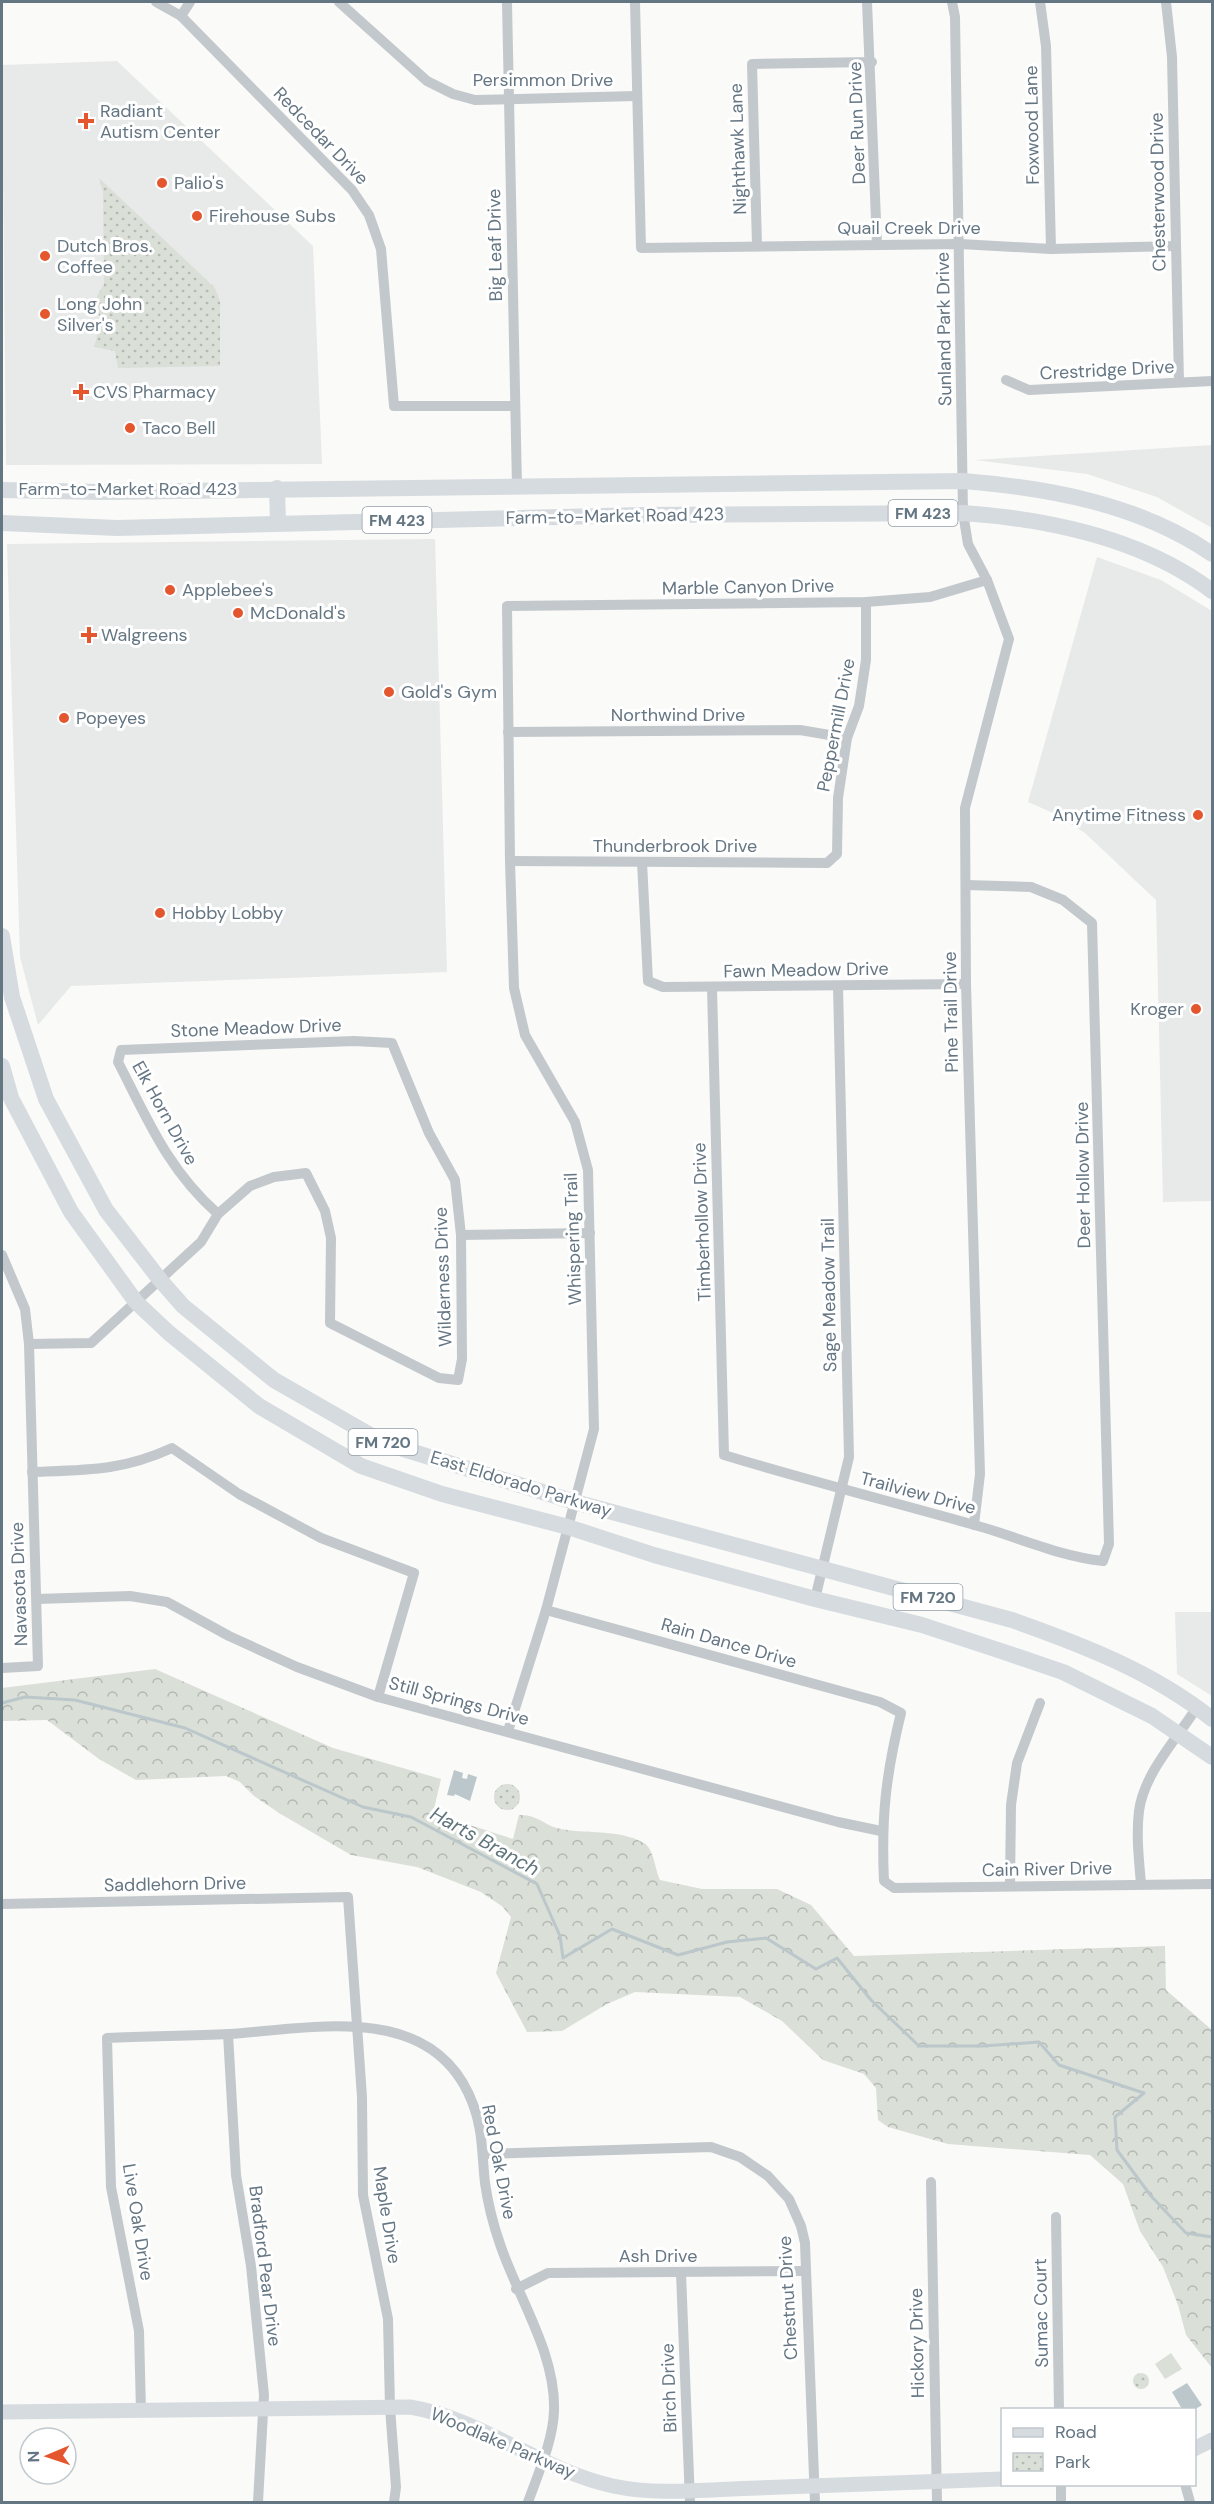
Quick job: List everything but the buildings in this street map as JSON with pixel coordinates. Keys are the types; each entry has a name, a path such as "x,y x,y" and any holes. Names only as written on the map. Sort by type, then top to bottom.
{"main road":[{"name":"Farm-to-Market Road 423","path":"2,490 102,492 963,481 1017,485 1071,495 1122,510 1161,526 1212,554"},
{"path":"642,486 642,515"},
{"path":"277,488 278,522"},
{"name":"Farm-to-Market Road 423","path":"2,523 117,528 278,522 642,515 963,513 997,515 1083,531 1121,544 1193,576 1212,591"},
{"name":"East Eldorado Parkway","path":"2,936 7,999 46,1099 106,1210 183,1306 274,1380 384,1443 575,1502 1012,1620 1082,1644 1177,1693 1212,1719"},
{"name":"East Eldorado Parkway","path":"2,1066 11,1098 71,1212 136,1302 259,1406 361,1466 442,1494 568,1527 654,1555 815,1599 922,1625 1063,1672 1152,1716 1212,1758"}],"street":[{"name":"Redcedar Drive","path":"156,2 181,16 352,190 369,215 377,234 383,265 394,406 515,406"},
{"path":"181,16 190,2"},
{"name":"Persimmon Drive","path":"339,2 436,87 475,100 636,96"},
{"name":"Big Leaf Drive","path":"507,2 517,487"},
{"path":"635,2 636,96"},
{"name":"Deer Run Drive","path":"867,2 872,62 878,244"},
{"name":"Sunland Park Drive","path":"952,2 955,17 960,244 963,513"},
{"name":"Foxwood Lane","path":"1040,2 1046,46 1051,249"},
{"name":"Chesterwood Drive","path":"1166,2 1172,57 1179,382"},
{"name":"Nighthawk Lane","path":"757,245 752,64 872,62"},
{"name":"Quail Creek Drive","path":"636,96 641,248 878,244 960,244 1051,249 1176,246"},
{"name":"Crestridge Drive","path":"1006,380 1029,390 1212,381"},
{"name":"Pine Trail Drive","path":"963,513 968,544 987,580 1009,639 965,808 966,984 980,1474 974,1525"},
{"name":"Marble Canyon Drive","path":"507,606 866,602 930,597 987,580"},
{"name":"Peppermill Drive","path":"837,854 838,798 847,738 859,706 866,660 866,602"},
{"name":"Whispering Trail","path":"507,606 514,988 525,1035 575,1122 588,1170 594,1429 546,1610 508,1731"},
{"name":"Northwind Drive","path":"508,732 800,730 847,738"},
{"name":"Thunderbrook Drive","path":"510,861 826,862 837,854"},
{"name":"Fawn Meadow Drive","path":"642,862 648,981 663,987 966,984"},
{"name":"Deer Hollow Drive","path":"966,885 1031,887 1062,900 1092,923 1109,1544 1103,1562"},
{"name":"Sage Meadow Trail","path":"815,1599 849,1457 838,986"},
{"name":"Timberhollow Drive","path":"712,988 724,1455"},
{"name":"Stone Meadow Drive","path":"121,1050 354,1041 392,1043"},
{"name":"Wilderness Drive","path":"218,1214 250,1186 274,1177 306,1173 325,1211 331,1238 330,1323 439,1378 458,1380 462,1359 461,1235 455,1180 420,1114 392,1043"},
{"name":"Elk Horn Drive","path":"121,1050 118,1062 167,1157 192,1191 218,1214"},
{"path":"29,1344 91,1343 201,1242 218,1214"},
{"path":"461,1235 590,1233"},
{"name":"Navasota Drive","path":"2,1255 24,1309 29,1344 38,1666 2,1668"},
{"path":"32,1472 112,1469 142,1461 172,1448 239,1494 311,1532 414,1573 378,1697"},
{"name":"Trailview Drive","path":"724,1455 842,1490 974,1525 1071,1557 1103,1562"},
{"name":"Still Springs Drive","path":"37,1599 130,1596 167,1602 229,1636 287,1662 378,1697 838,1822 881,1831"},
{"name":"Rain Dance Drive","path":"546,1610 880,1702 901,1713 887,1767 881,1831"},
{"path":"1010,1885 1011,1805 1017,1763 1040,1703"},
{"path":"1141,1884 1139,1809 1151,1776 1197,1707"},
{"name":"Cain River Drive","path":"881,1831 884,1881 894,1888 1212,1884"},
{"name":"Saddlehorn Drive","path":"2,1904 348,1897"},
{"name":"Maple Drive","path":"348,1897 358,2025 363,2195 388,2319 390,2408 396,2487 394,2502"},
{"name":"Red Oak Drive","path":"107,2038 228,2034 358,2025 409,2037 432,2048 443,2058 459,2078 474,2107 485,2154 485,2181 492,2219 516,2289 546,2357 551,2378 554,2413 543,2459 528,2502"},
{"name":"Bradford Pear Drive","path":"228,2034 236,2175 251,2266 264,2395 258,2502"},
{"name":"Live Oak Drive","path":"107,2038 111,2187 139,2331 141,2411"},
{"name":"Chestnut Drive","path":"485,2154 711,2147 757,2166 789,2199 805,2243 804,2271 815,2502"},
{"name":"Hickory Drive","path":"931,2182 937,2502"},
{"name":"Sumac Court","path":"1056,2217 1059,2408"},
{"name":"Ash Drive","path":"516,2289 548,2273 804,2271"},
{"name":"Birch Drive","path":"681,2273 689,2496"},
{"name":"Woodlake Parkway","path":"2,2412 410,2407 442,2415 486,2431 543,2459 612,2486 689,2496 814,2486 1001,2479"},
{"path":"1196,2448 1212,2440"},
{"path":"1060,2486 1061,2502"},
{"path":"1186,2486 1190,2502"}],"shaded area":[{"path":"117,61 313,246 322,464 6,465 2,65"},
{"path":"1212,445 1212,528 1157,497 1087,474 975,460"},
{"path":"435,539 447,972 71,986 38,1025 20,957 7,544"},
{"path":"1097,557 1161,580 1212,611 1212,1201 1163,1202 1156,900 1085,833 1053,813 1028,802"},
{"path":"1175,1612 1212,1612 1212,1696 1177,1674"},
{"path":"454,1770 463,1773 462,1778 467,1779 468,1774 477,1777 470,1801 455,1794 454,1796 447,1795"},
{"path":"1187,2383 1202,2405 1196,2409 1181,2408 1172,2392"}],"green space":[{"path":"99,178 215,288 220,301 220,366 118,368 115,351 94,347 101,323 95,300 104,284 103,192"},
{"path":"155,1669 333,1748 441,1779 433,1813 513,1839 519,1815 535,1818 557,1828 623,1835 634,1838 647,1846 660,1880 702,1889 777,1889 811,1905 854,1956 1165,1946 1166,1990 1212,2030 1212,2368 1186,2335 1178,2305 1163,2267 1140,2231 1123,2184 1090,2155 948,2144 888,2127 878,2120 876,2088 864,2074 823,2060 782,2021 740,1997 635,1992 607,2004 562,2031 527,2032 496,1973 511,1917 503,1907 481,1892 417,1867 351,1855 279,1813 254,1796 240,1782 226,1776 136,1780 99,1759 47,1720 2,1721 2,1688"},
{"path":"507,1784 516,1788 520,1797 516,1806 507,1810 498,1806 494,1797 498,1788"},
{"path":"1171,2353 1182,2369 1165,2379 1155,2364"},
{"path":"1141,2373 1147,2375 1149,2381 1147,2387 1141,2389 1135,2387 1133,2381 1135,2375"}],"waterway":[{"name":"Harts Branch","path":"2,1703 25,1697 75,1700 185,1728 363,1807 411,1817 537,1884 560,1936 563,1958 612,1929 678,1955 727,1942 766,1938 816,1969 837,1958 871,2000 919,2046 983,2046 1039,2042 1059,2065 1144,2093 1115,2117 1117,2150 1151,2196 1186,2233 1212,2237"}],"place":[{"name":"Radiant Autism Center","path":"86,121"},
{"name":"Palio's","path":"162,183"},
{"name":"Firehouse Subs","path":"197,216"},
{"name":"Dutch Bros. Coffee","path":"45,256"},
{"name":"Long John Silver's","path":"45,314"},
{"name":"CVS Pharmacy","path":"81,392"},
{"name":"Taco Bell","path":"130,428"},
{"name":"Applebee's","path":"170,590"},
{"name":"McDonald's","path":"238,613"},
{"name":"Walgreens","path":"89,635"},
{"name":"Gold's Gym","path":"389,692"},
{"name":"Popeyes","path":"64,718"},
{"name":"Anytime Fitness","path":"1198,815"},
{"name":"Hobby Lobby","path":"160,913"},
{"name":"Kroger","path":"1196,1009"}]}
